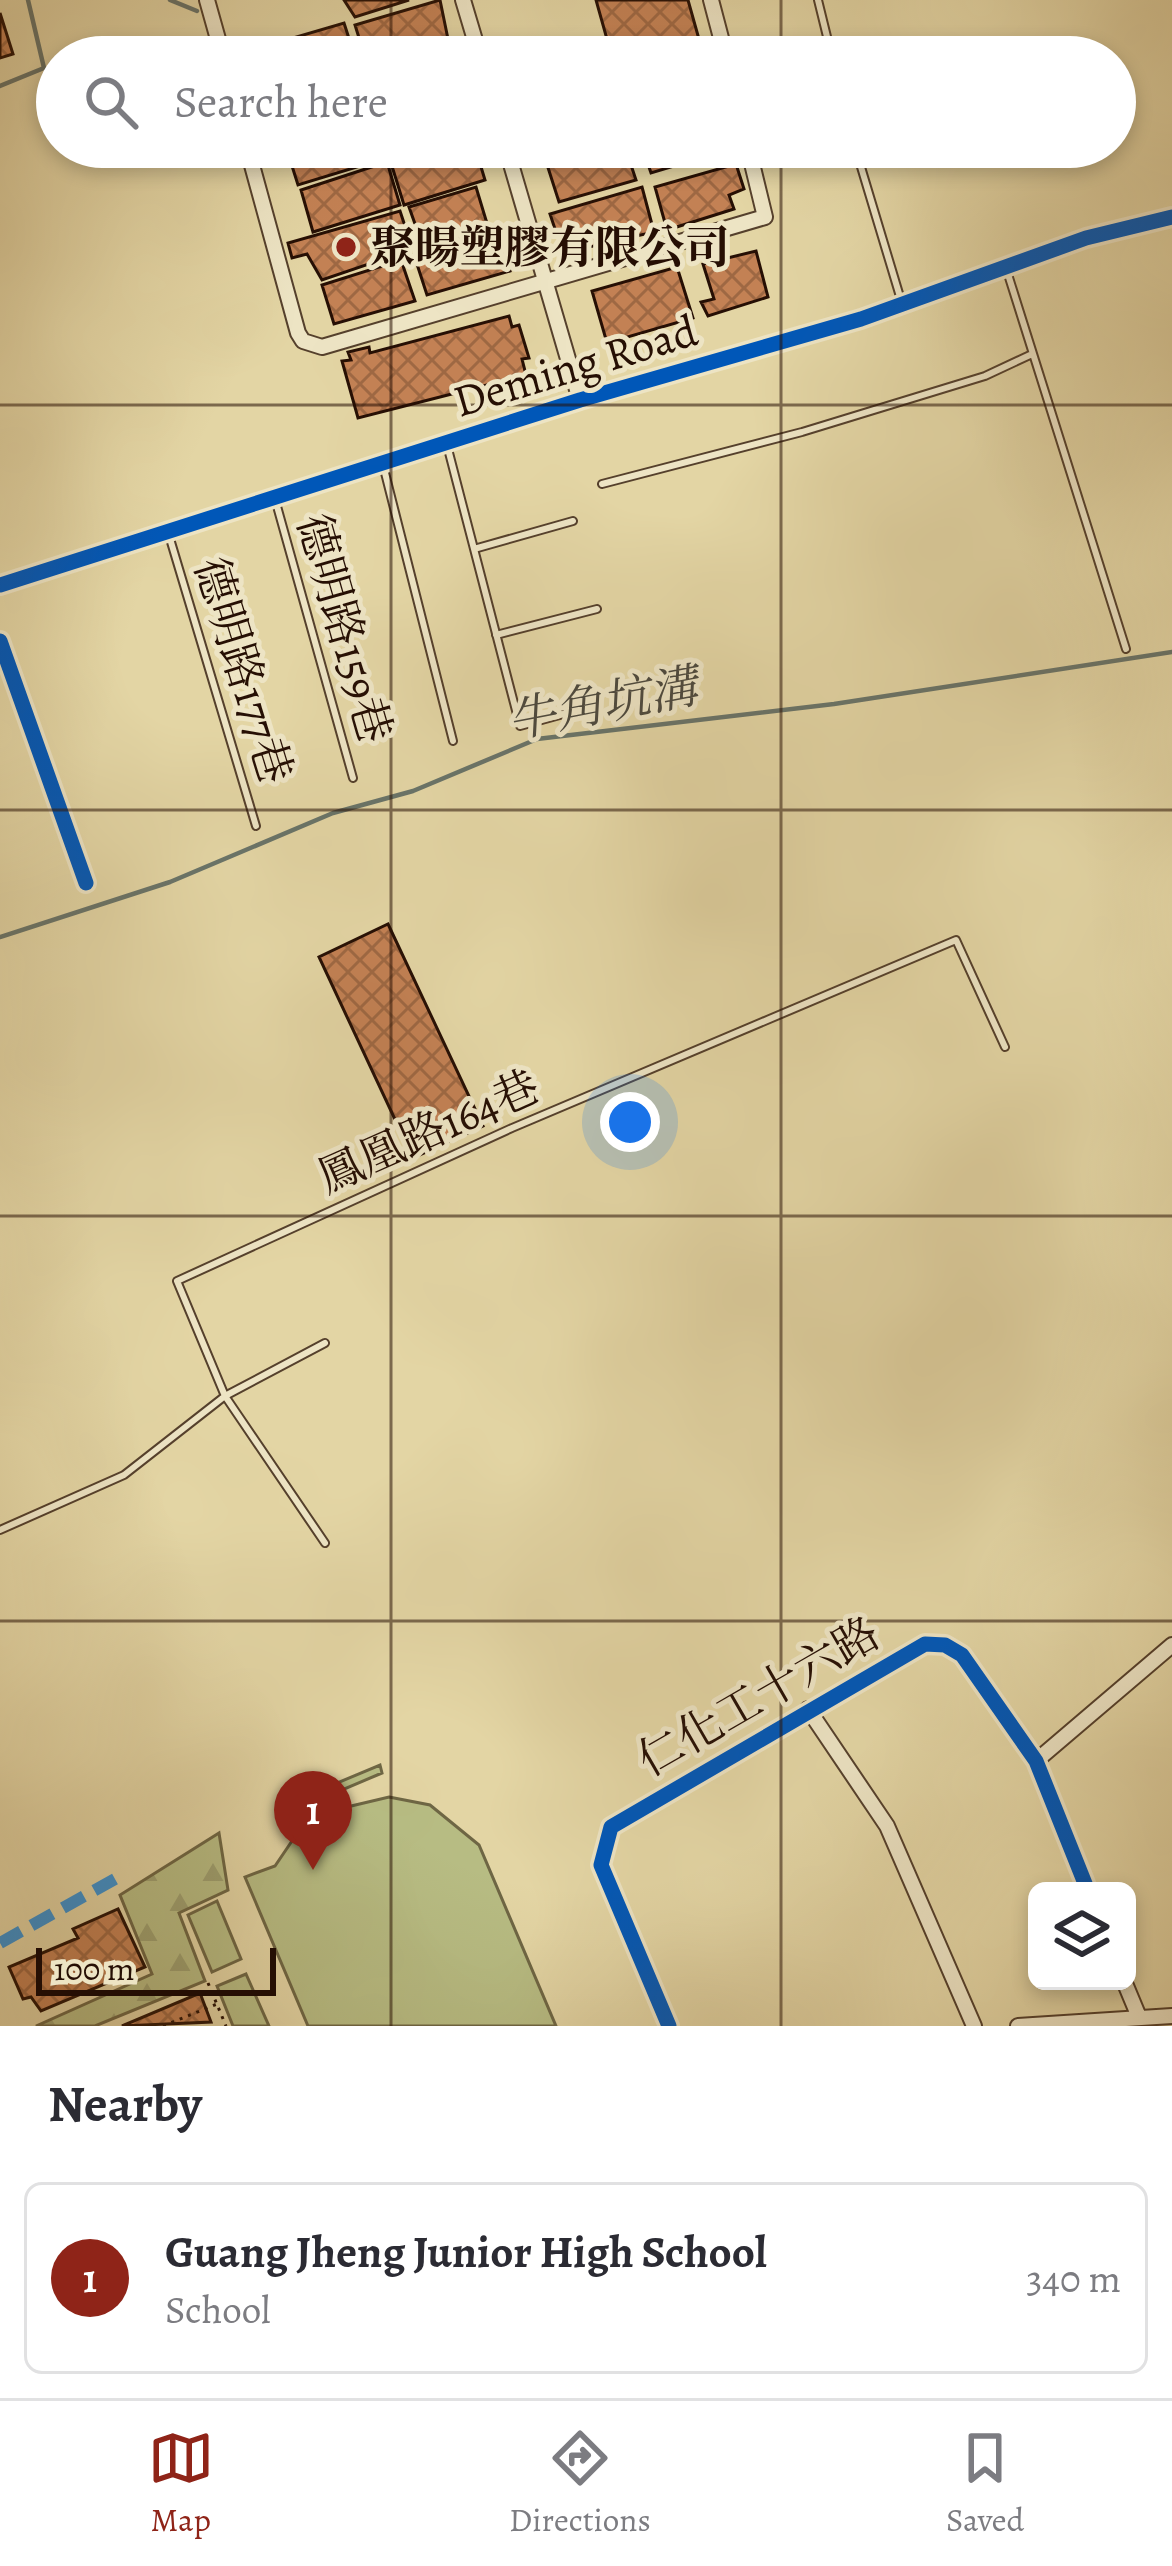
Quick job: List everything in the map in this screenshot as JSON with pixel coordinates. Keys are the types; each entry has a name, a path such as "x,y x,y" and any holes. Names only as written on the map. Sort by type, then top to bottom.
{"street":[{"path":"207,0 217,36"},
{"path":"463,0 474,36"},
{"path":"710,0 720,36"},
{"path":"253,168 303,340 322,347 764,217 753,168"},
{"path":"512,168 580,400"},
{"name":"Deming Road","path":"0,585 580,400 902,304 1005,264 1172,217"},
{"path":"0,641 86,883"},
{"name":"仁化工十六路","path":"669,2026 605,1880 600,1857 603,1840 628,1813 913,1648 945,1645 962,1655 1036,1761 1084,1882"},
{"path":"1036,1761 1172,1646"},
{"path":"808,1709 887,1826 974,2026"},
{"path":"1128,1990 1139,2017"},
{"path":"1018,2026 1172,2016"}],"lane":[{"path":"818,0 827,36"},
{"path":"861,168 902,304"},
{"path":"1005,264 1030,356 1126,650"},
{"path":"602,484 802,432 986,376 1030,356"},
{"path":"446,442 520,725 578,710"},
{"path":"382,462 454,741"},
{"name":"德明路159巷","path":"274,496 352,778"},
{"path":"474,549 573,521"},
{"name":"德明路177巷","path":"168,532 256,826"},
{"path":"496,635 597,609"},
{"name":"鳳凰路164巷","path":"225,1396 177,1281 512,1128 956,940 1005,1047"},
{"path":"0,1529 124,1475 225,1396 325,1343"},
{"path":"225,1396 325,1544"}],"path":[{"path":"208,1983 226,2026"},
{"path":"163,2026 217,2004"}],"green space":[{"path":"380,1765 382,1773 283,1815 280,1807"},
{"path":"389,1797 430,1805 479,1845 556,2026 308,2026 245,1877 275,1866 292,1841 326,1812"},
{"path":"219,1833 228,1890 179,1913 205,1981 95,2026 36,2026 152,1974 120,1895"},
{"path":"217,1901 241,1959 212,1972 188,1915"},
{"path":"246,1974 269,2026 233,2026 217,1986"}],"building":[{"path":"344,0 409,0 355,17"},
{"path":"440,0 447,36 358,36 355,25"},
{"path":"596,0 688,0 698,36 606,36"},
{"path":"0,13 13,54 0,58"},
{"path":"344,23 348,36 300,36"},
{"path":"293,168 354,168 298,185"},
{"path":"369,168 389,168 400,205 313,232 301,190"},
{"path":"393,168 481,168 485,180 404,205"},
{"path":"548,168 632,168 636,180 559,202"},
{"path":"737,168 744,189 729,195 734,209 667,230 655,187"},
{"path":"476,187 489,230 425,252 409,207"},
{"path":"642,187 654,232 572,251 567,232 557,235 550,214"},
{"name":"聚暘塑膠有限公司","path":"400,211 405,226 396,229 404,252 322,280 307,254 292,258 288,243"},
{"path":"497,229 510,271 427,295 414,255"},
{"path":"756,251 768,297 708,316 701,302 714,299 703,264"},
{"path":"401,260 415,301 334,324 322,285"},
{"path":"677,267 693,318 607,343 592,291"},
{"path":"509,316 512,327 519,325 529,358 522,359 526,375 358,418 342,361 351,360 348,352 369,347 370,353"},
{"path":"388,924 483,1126 413,1158 319,957"},
{"path":"118,1909 145,1967 41,2011 31,1997 23,1999 9,1967 78,1938 73,1929"},
{"path":"200,1993 211,2022 122,2026"}],"waterway":[{"path":"28,0 36,36"},
{"path":"170,0 197,11"},
{"path":"0,86 36,71"},
{"name":"牛角坑溝","path":"0,937 170,882 333,813 413,791 537,739 834,704 1172,652"}],"marked path":[{"path":"0,1943 115,1879"}],"cycle path":[{"path":"0,585 580,400 861,319 1086,238 1172,217"},
{"path":"0,641 86,883"},
{"path":"669,2026 601,1865 611,1827 925,1644 945,1645 962,1655 1036,1761 1084,1882"}],"place":[{"name":"聚暘塑膠有限公司","path":"346,247"},
{"name":"Guang Jheng Junior High School","path":"313,1870"}]}
